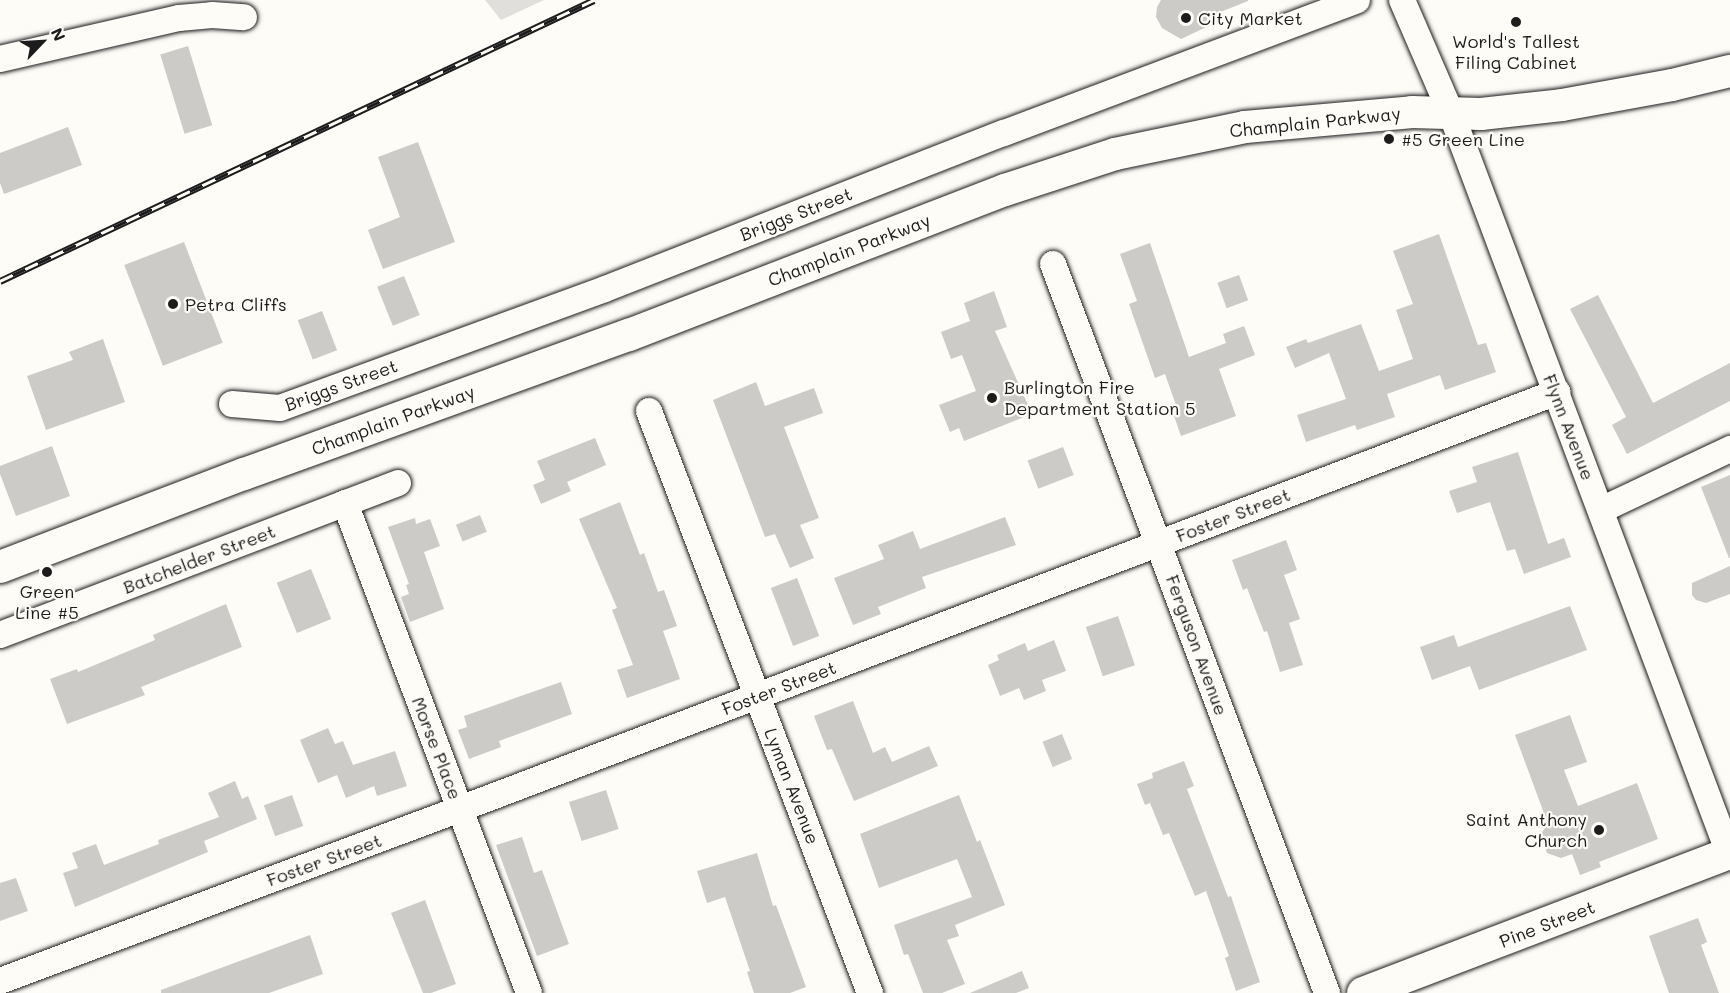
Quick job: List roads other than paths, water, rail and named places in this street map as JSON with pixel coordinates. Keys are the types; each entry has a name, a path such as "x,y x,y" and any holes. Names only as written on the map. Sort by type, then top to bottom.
{"main road":[{"name":"Champlain Parkway","path":"0,567 244,474 629,335 1065,169 1147,145 1245,127 1412,112 1481,114 1562,105 1672,85 1730,71"},
{"name":"Pine Street","path":"1363,993 1730,854"}],"street":[{"name":"Briggs Street","path":"232,404 280,408 594,293 971,146 1357,0"},
{"name":"Flynn Avenue","path":"1402,0 1450,113 1730,854"},
{"path":"0,59 179,18 212,15 244,17"},
{"name":"Ferguson Avenue","path":"1053,264 1327,993"},
{"name":"Foster Street","path":"0,981 759,696 1557,392"},
{"name":"Lyman Avenue","path":"649,411 870,993"},
{"path":"1600,510 1730,449"},
{"name":"Batchelder Street","path":"0,635 398,483"},
{"name":"Morse Place","path":"345,503 529,993"}],"railway":[{"path":"0,281 594,0"}],"place":[{"name":"City Market","path":"1186,18"},
{"name":"World's Tallest Filing Cabinet","path":"1516,22"},
{"name":"#5 Green Line","path":"1389,139"},
{"name":"Petra Cliffs","path":"173,304"},
{"name":"Burlington Fire Department Station 5","path":"992,398"},
{"name":"Green Line #5","path":"47,572"},
{"name":"Saint Anthony Church","path":"1599,830"}]}
